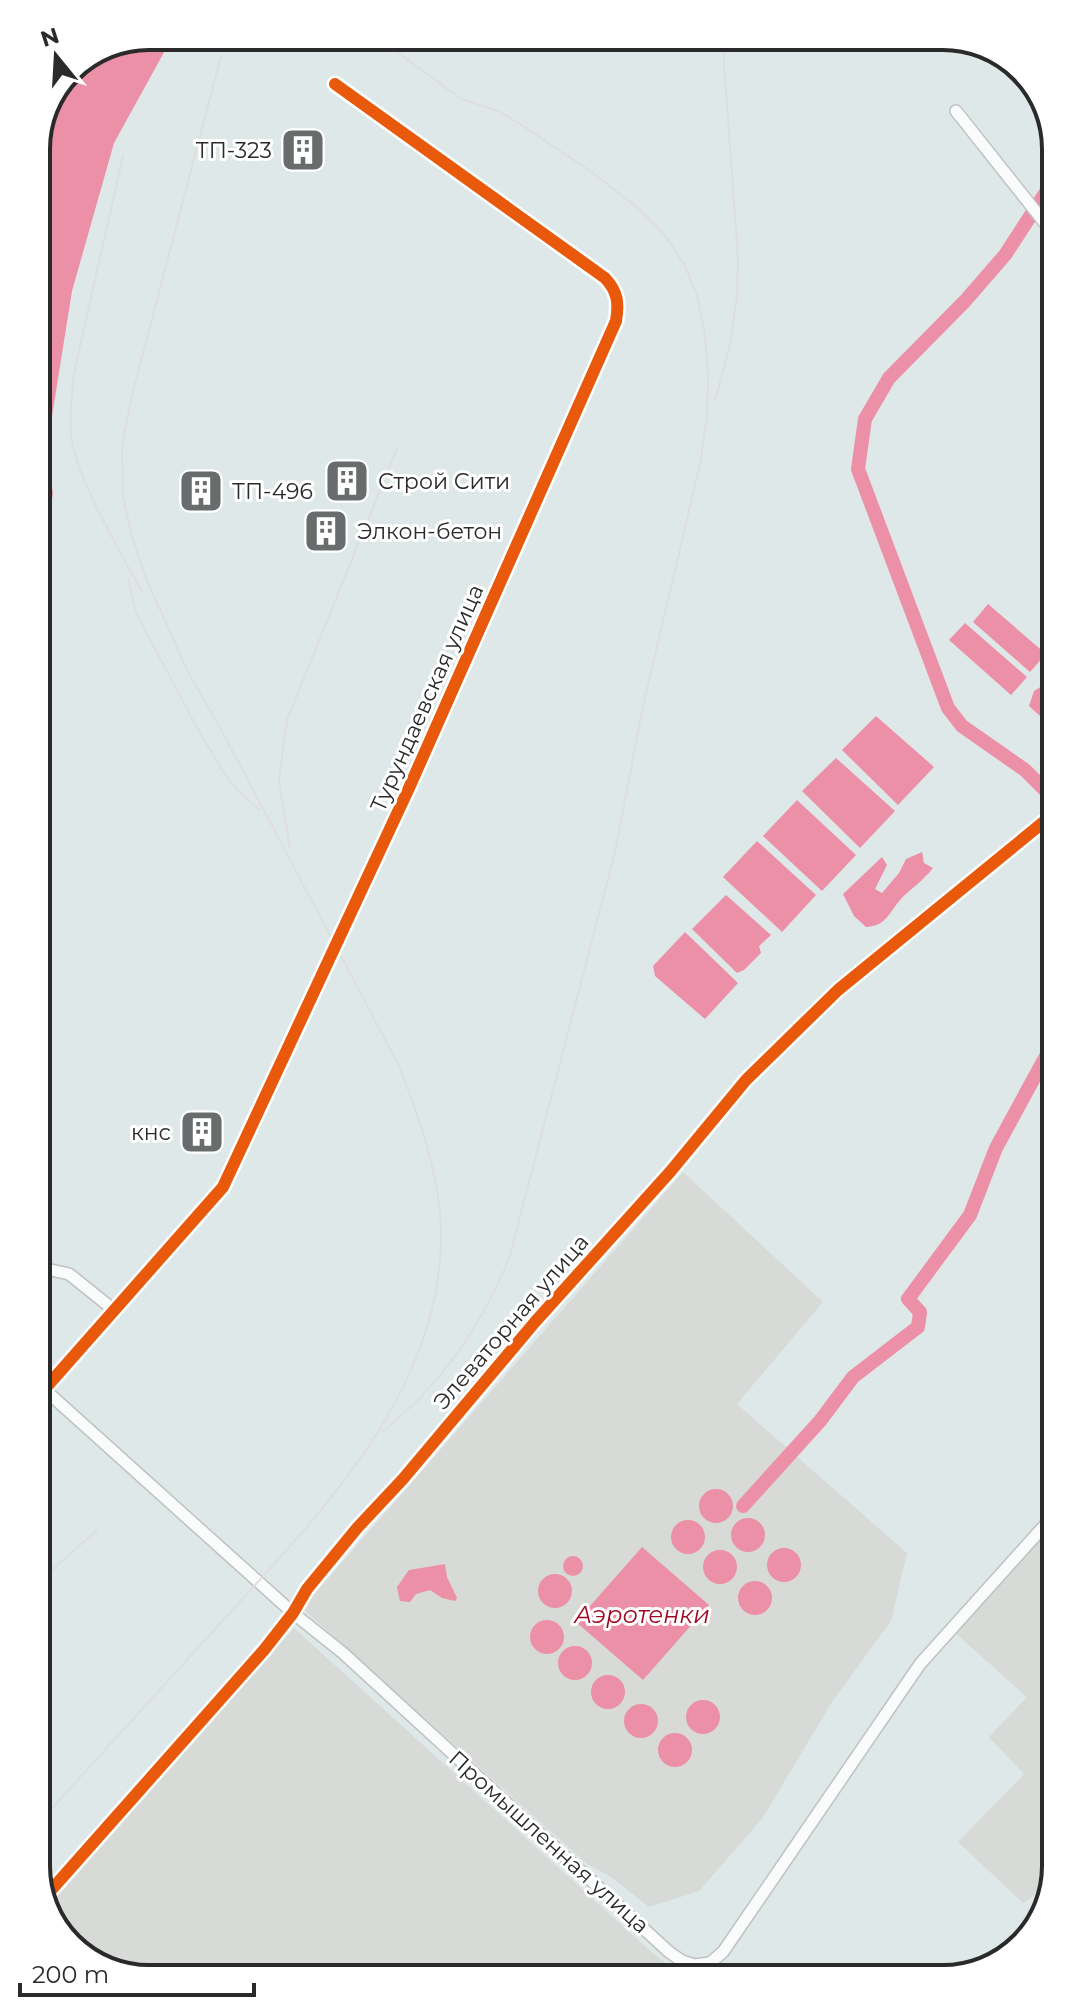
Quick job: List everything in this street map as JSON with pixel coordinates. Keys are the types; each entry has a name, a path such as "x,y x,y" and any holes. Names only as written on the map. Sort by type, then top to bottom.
{"street":[{"name":"Турундаевская улица","path":"50,1382 223,1187 409,788 616,321 619,305 615,289 605,278 335,84"},
{"path":"956,111 1042,220"},
{"name":"Элеваторная улица","path":"53,1888 264,1650 307,1589 358,1527 670,1172 746,1080 838,990 1042,824"},
{"path":"50,1270 69,1274 114,1310"},
{"name":"Промышленная улица","path":"50,1396 293,1613 343,1653 661,1945 690,1965"},
{"name":"Промышленная улица","path":"708,1965 723,1952 920,1664 1042,1528"}],"shaded area":[{"path":"683,1172 823,1302 737,1404 907,1553 891,1621 832,1702 762,1819 699,1891 649,1907 611,1877 587,1864 302,1608"},
{"path":"1042,1536 1042,1866 1038,1893 1023,1903 958,1842 1024,1774 989,1737 1027,1697 954,1632"},
{"path":"294,1628 668,1965 143,1965 124,1962 89,1945 70,1926 55,1894"}],"water":[{"path":"165,50 114,143 72,291 50,429 50,143 53,124 66,96 96,96 96,66 100,63 130,52"},
{"path":"50,476 53,493 50,514"},
{"path":"988,604 1042,651 1042,658 1030,672 973,622"},
{"path":"965,623 1027,677 1011,695 949,640"},
{"path":"1042,686 1042,718 1029,706 1034,691"},
{"path":"876,716 934,767 898,805 842,750"},
{"path":"836,758 895,811 860,848 802,791"},
{"path":"797,800 856,855 822,891 763,836"},
{"path":"757,841 816,895 782,932 723,877"},
{"path":"922,852 924,863 933,868 883,921 866,927 854,916 843,894 882,857 887,865 875,889 882,893 906,859"},
{"path":"726,895 771,935 759,946 761,953 737,973 692,929"},
{"path":"685,932 738,983 705,1019 655,976 653,966"},
{"path":"716,1489 728,1494 733,1506 728,1518 716,1523 704,1518 699,1506 704,1494"},
{"path":"748,1518 760,1523 765,1535 760,1547 748,1552 736,1547 731,1535 736,1523"},
{"path":"688,1520 700,1525 705,1537 700,1549 688,1554 676,1549 671,1537 676,1525"},
{"name":"Аэротенки","path":"642,1547 709,1605 643,1680 576,1622"},
{"path":"784,1548 796,1553 801,1565 796,1577 784,1582 772,1577 767,1565 772,1553"},
{"path":"720,1550 732,1555 737,1567 732,1579 720,1584 708,1579 703,1567 708,1555"},
{"path":"573,1556 580,1559 583,1566 580,1573 573,1576 566,1573 563,1566 566,1559"},
{"path":"445,1564 447,1577 457,1598 455,1601 442,1598 430,1590 416,1594 410,1602 400,1601 397,1587 409,1570"},
{"path":"555,1574 567,1579 572,1591 567,1603 555,1608 543,1603 538,1591 543,1579"},
{"path":"755,1581 767,1586 772,1598 767,1610 755,1615 743,1610 738,1598 743,1586"},
{"path":"547,1620 559,1625 564,1637 559,1649 547,1654 535,1649 530,1637 535,1625"},
{"path":"575,1646 587,1651 592,1663 587,1675 575,1680 563,1675 558,1663 563,1651"},
{"path":"608,1675 620,1680 625,1692 620,1704 608,1709 596,1704 591,1692 596,1680"},
{"path":"703,1700 715,1705 720,1717 715,1729 703,1734 691,1729 686,1717 691,1705"},
{"path":"641,1704 653,1709 658,1721 653,1733 641,1738 629,1733 624,1721 629,1709"},
{"path":"675,1733 687,1738 692,1750 687,1762 675,1767 663,1762 658,1750 663,1738"}],"waterway":[{"path":"1042,198 1005,255 965,301 889,378 865,419 858,469 948,708 962,726 1025,770 1042,787"},
{"path":"743,1506 820,1421 853,1377 918,1327 920,1312 908,1299 970,1215 996,1148 1042,1063"}],"railway":[{"path":"382,1432 423,1395 457,1354 485,1309 509,1259 615,852 643,706 700,464 707,418 708,377 705,335 697,295 684,264 664,234 638,208 593,173 499,111 461,99 395,50"},
{"path":"715,401 730,344 737,297 738,257 723,50"},
{"path":"50,1810 291,1545 364,1454 394,1405 418,1353 434,1299 441,1242 434,1174 399,1066 188,672 145,576 123,496 122,448 131,399 221,56"},
{"path":"123,156 74,373 70,427 74,452 89,492 141,590"},
{"path":"290,849 279,780 287,720 397,448"},
{"path":"128,579 136,613 195,724 225,775 259,809"},
{"path":"50,1572 97,1530"}],"cycle path":[{"path":"50,1383 223,1187 409,788 616,321 616,298 605,278 335,84"},
{"path":"53,1888 264,1650 307,1589 358,1527 670,1172 746,1080 838,990 1042,823"}],"place":[{"name":"ТП-323","path":"303,150"},
{"name":"Строй Сити","path":"347,481"},
{"name":"ТП-496","path":"201,491"},
{"name":"Элкон-бетон","path":"326,531"},
{"name":"кнс","path":"202,1132"}]}
